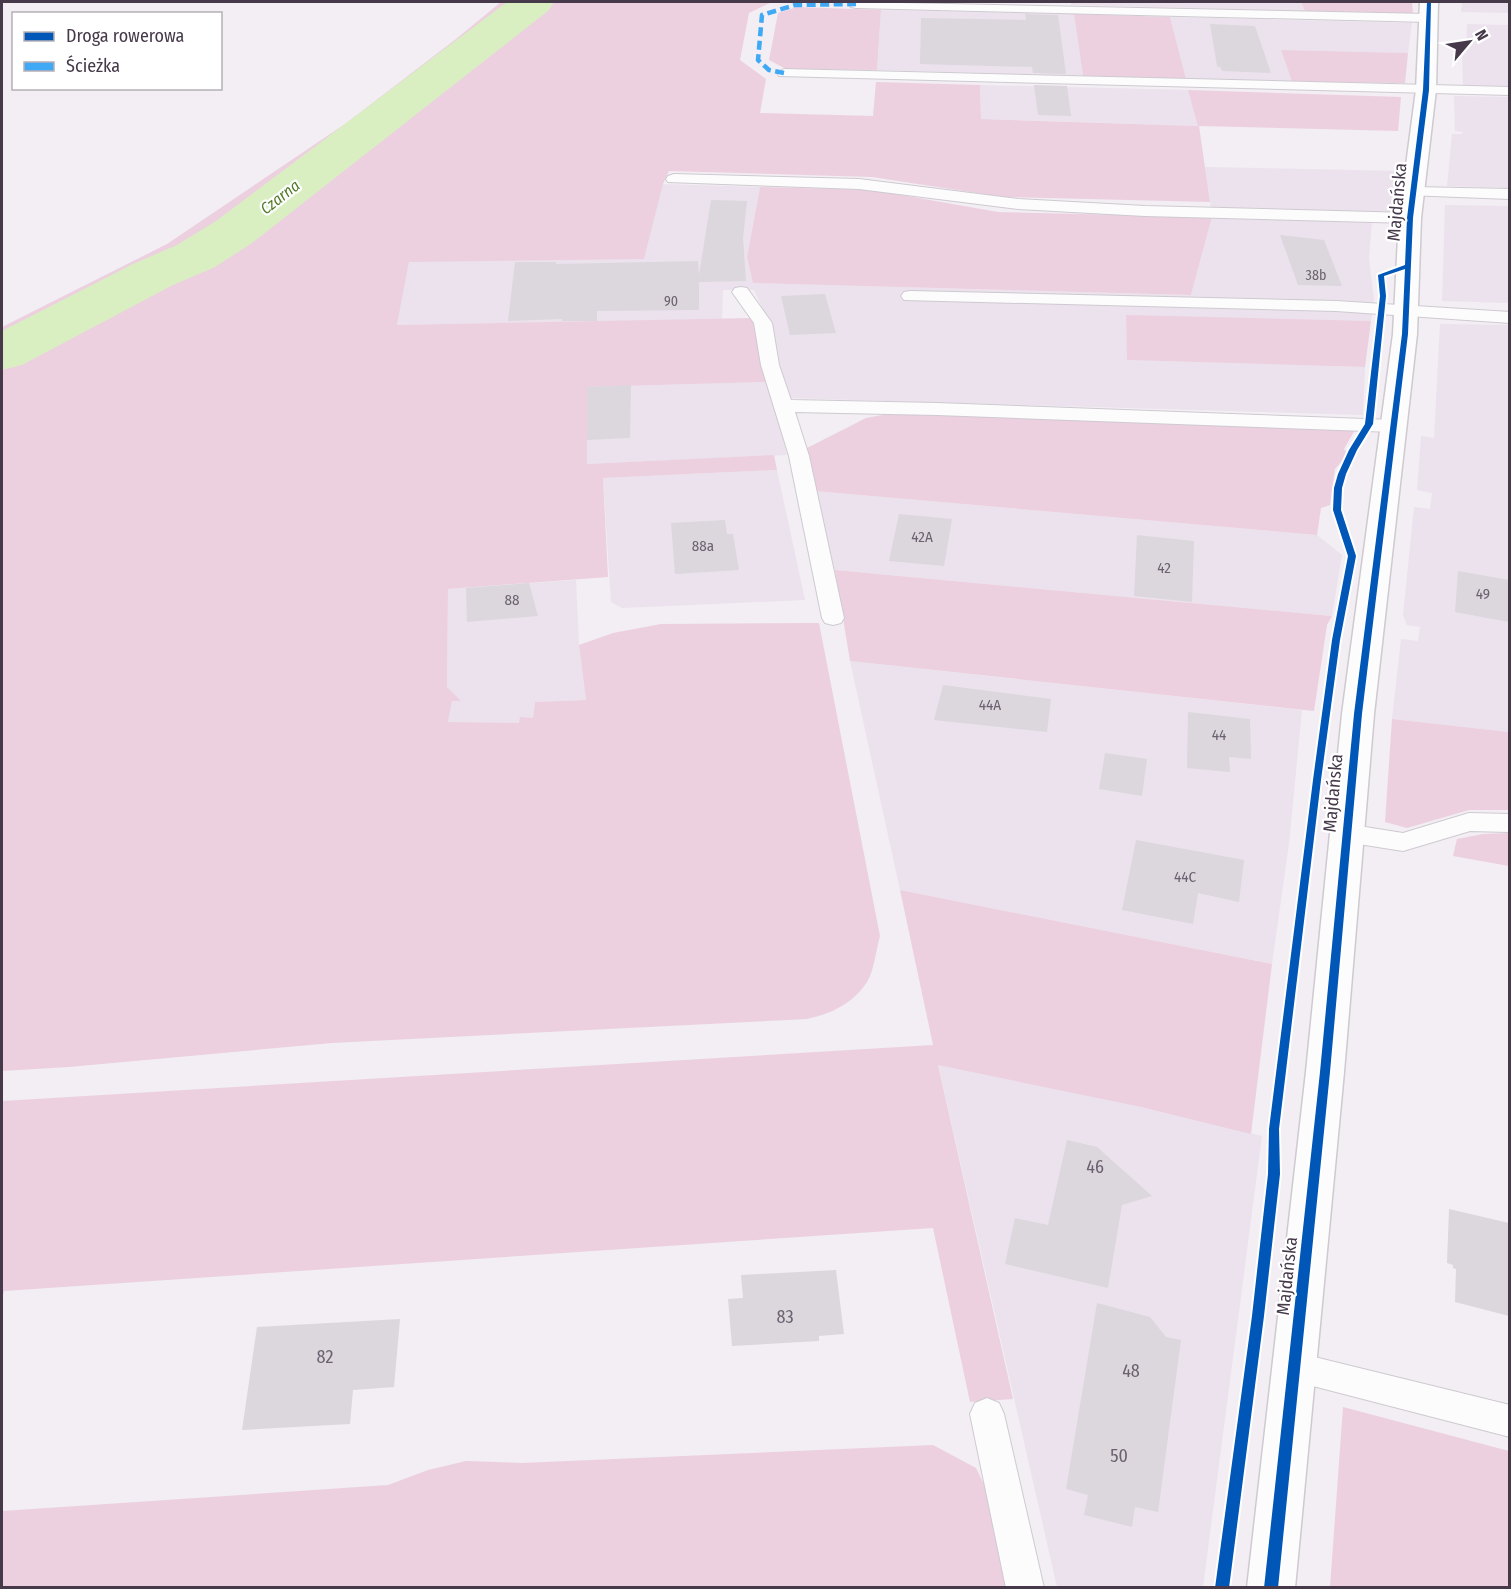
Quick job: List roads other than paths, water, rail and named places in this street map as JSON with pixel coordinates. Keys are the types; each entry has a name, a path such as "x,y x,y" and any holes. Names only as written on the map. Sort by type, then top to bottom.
{"street":[{"name":"Majdańska","path":"1271,1587 1325,1072 1358,714 1405,334 1412,205 1426,90 1429,10"}],"lane":[{"path":"856,4 1429,10"},
{"path":"784,74 1509,92"},
{"path":"674,179 859,184 1018,204 1110,209 1412,205 1509,194"},
{"path":"741,292 763,323 770,365 799,456 833,618"},
{"path":"910,296 1336,306 1509,318"},
{"path":"782,406 960,410 1393,426"},
{"path":"1346,833 1403,842 1469,822 1509,823"},
{"path":"1294,1367 1509,1421"},
{"path":"987,1414 1024,1587"}],"waterway":[{"name":"Czarna","path":"2,353 152,275 196,256 234,232 533,2"}]}
